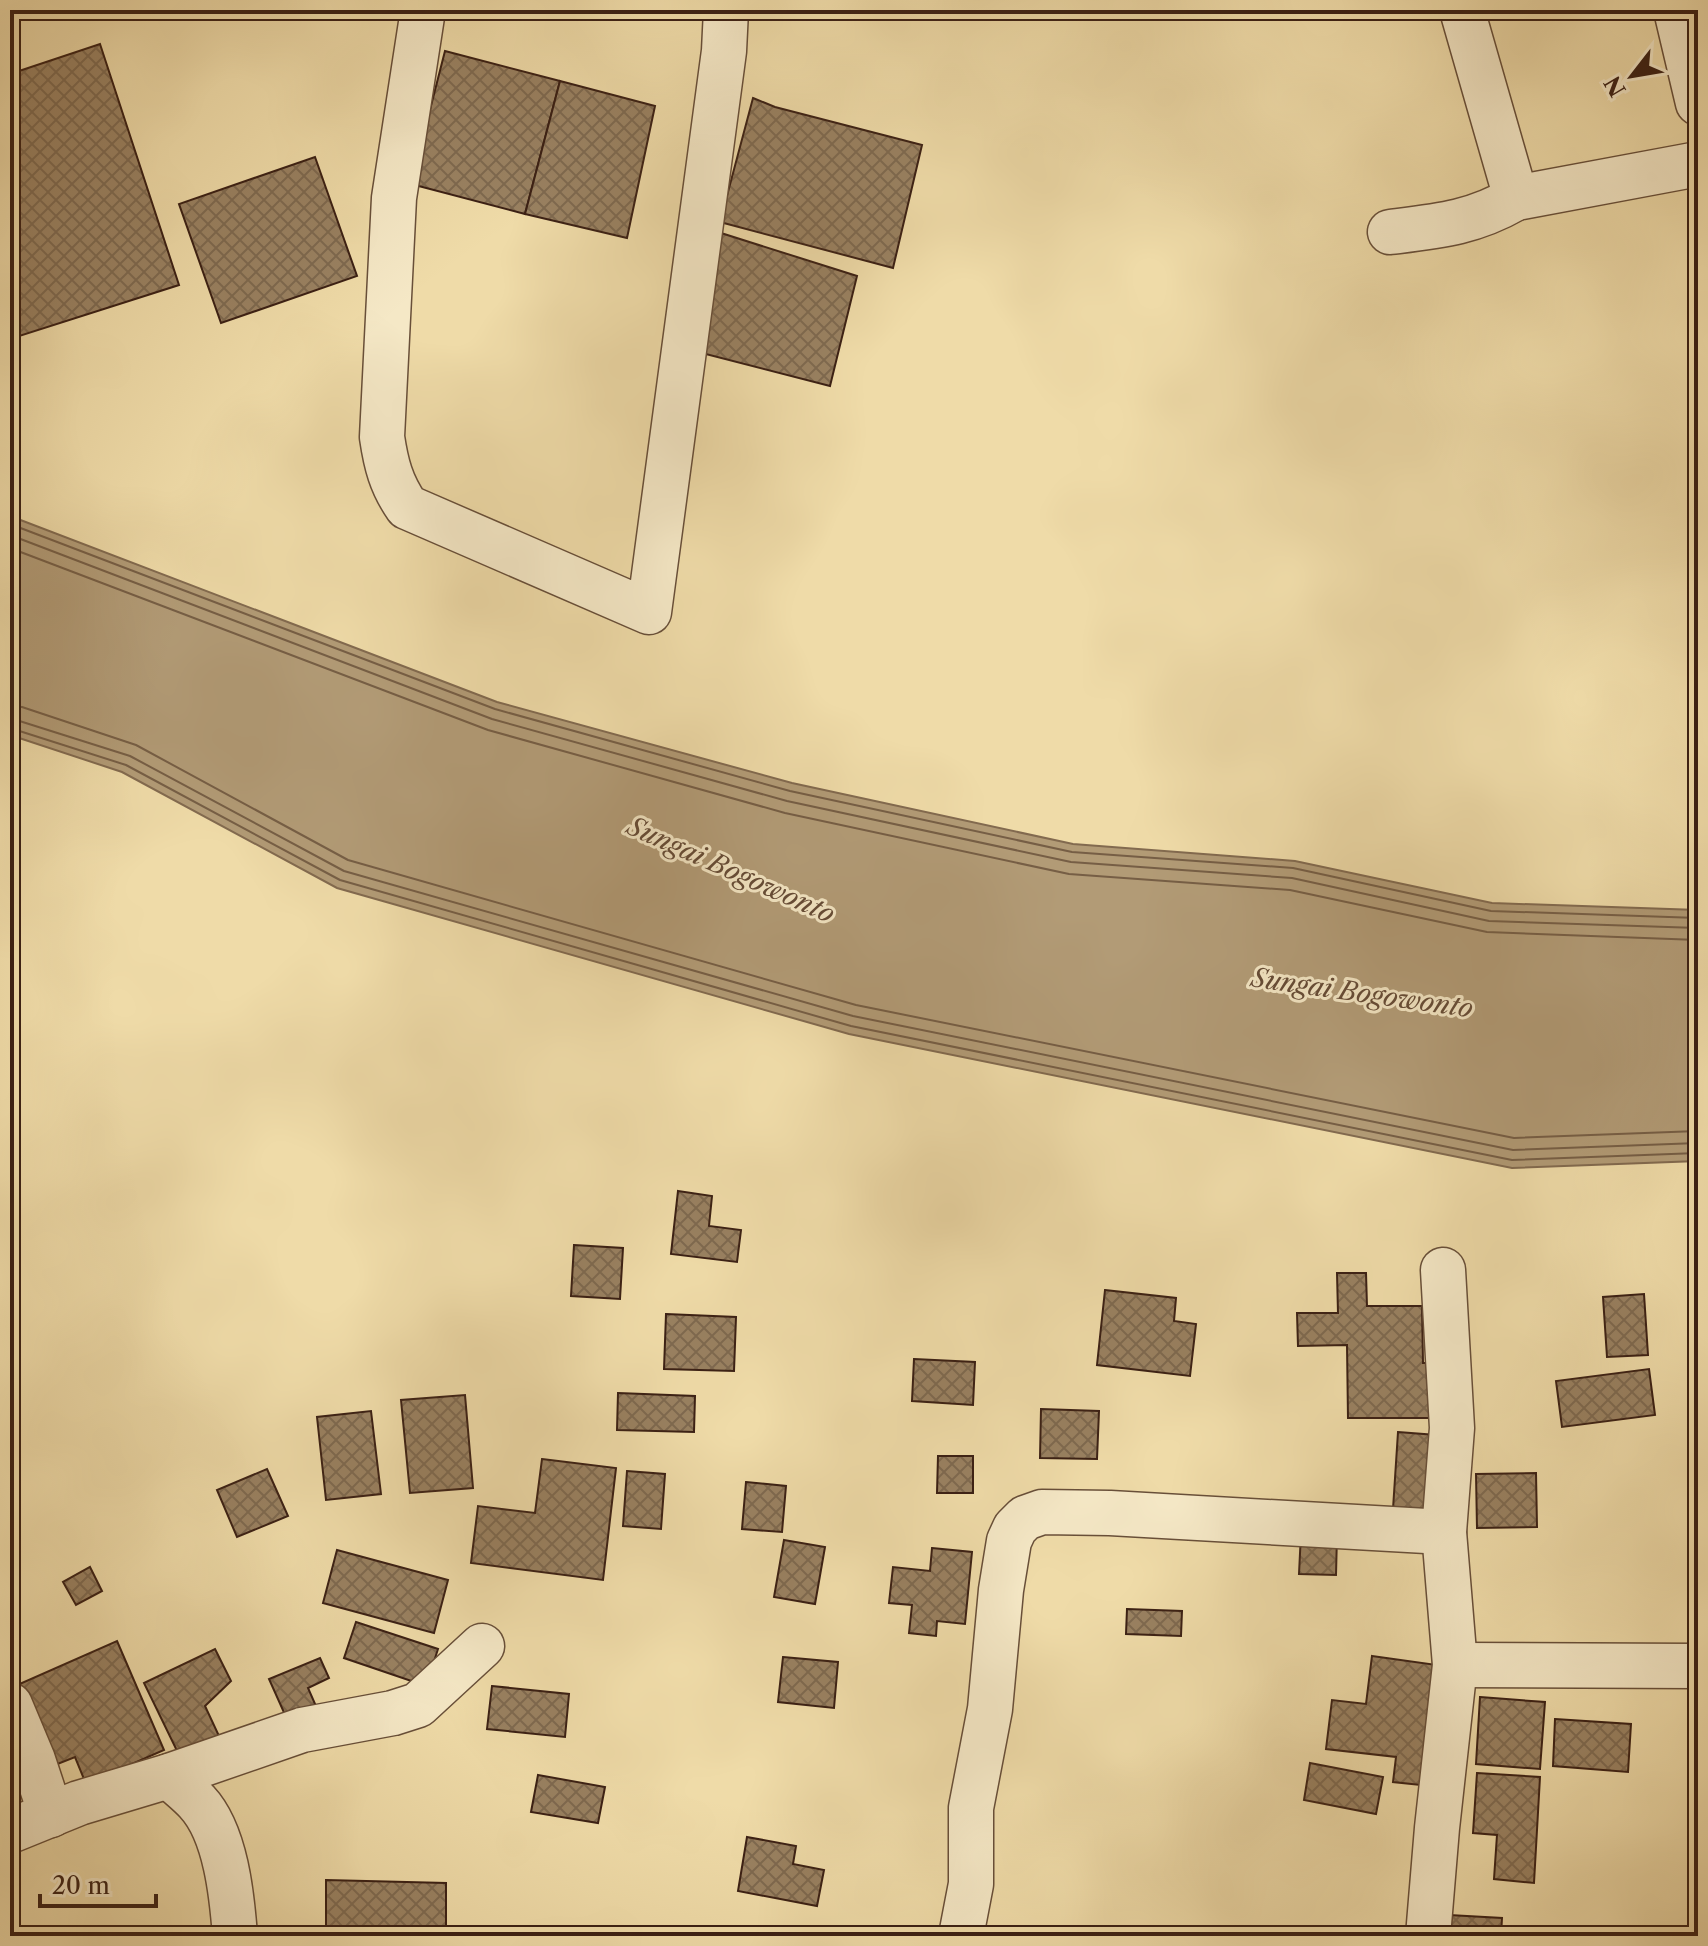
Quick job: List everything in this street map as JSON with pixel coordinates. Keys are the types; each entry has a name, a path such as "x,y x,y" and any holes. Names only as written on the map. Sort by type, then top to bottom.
{"street":[{"path":"423,10 394,198 382,437 393,486 407,507 649,612 724,51 726,10"},
{"path":"1462,10 1516,198"},
{"path":"1676,10 1698,103"},
{"path":"1390,232 1454,224 1490,213 1516,198 1698,164"},
{"path":"1428,1936 1455,1665 1444,1532 1452,1428 1443,1270"},
{"path":"961,1936 971,1884 971,1808 990,1709 1001,1590 1009,1541 1015,1528 1025,1518 1042,1512 1110,1513 1444,1532"},
{"path":"10,1831 302,1730 393,1713 418,1705 482,1646"},
{"path":"1455,1665 1698,1666"},
{"path":"10,1705 51,1815"},
{"path":"169,1776 200,1804 217,1837 230,1882 235,1936"}],"water":[{"name":"Sungai Bogowonto","path":"10,516 497,702 792,783 1073,844 1295,861 1492,903 1698,910 1698,1161 1512,1168 849,1034 337,888 122,772 10,735"}],"building":[{"path":"100,44 179,285 10,339 10,74"},
{"path":"445,51 560,81 525,214 411,184"},
{"path":"560,81 655,106 627,238 525,214"},
{"path":"753,98 775,107 922,145 893,268 720,222"},
{"path":"315,157 357,276 221,323 179,204"},
{"path":"721,233 857,276 830,386 698,352"},
{"path":"678,1191 712,1196 709,1226 741,1230 737,1262 671,1254"},
{"path":"574,1245 623,1248 620,1299 571,1296"},
{"path":"1337,1273 1366,1273 1367,1306 1422,1306 1423,1363 1445,1363 1446,1418 1348,1418 1347,1345 1298,1346 1297,1313 1338,1313"},
{"path":"1105,1290 1176,1298 1174,1321 1196,1324 1190,1376 1097,1365"},
{"path":"1644,1294 1648,1355 1607,1357 1603,1297"},
{"path":"666,1314 736,1317 734,1371 664,1369"},
{"path":"914,1359 975,1362 973,1405 912,1401"},
{"path":"1649,1369 1655,1415 1562,1427 1556,1381"},
{"path":"618,1393 695,1396 694,1432 617,1430"},
{"path":"465,1395 473,1488 410,1493 401,1400"},
{"path":"1041,1409 1099,1411 1097,1459 1040,1458"},
{"path":"371,1411 381,1494 326,1500 317,1417"},
{"path":"1398,1432 1436,1435 1432,1511 1393,1509"},
{"path":"938,1456 973,1456 973,1493 937,1493"},
{"path":"542,1459 616,1468 603,1580 471,1563 478,1506 535,1513"},
{"path":"1695,1468 1698,1468 1698,1527 1689,1526"},
{"path":"267,1469 288,1516 237,1537 217,1490"},
{"path":"627,1471 665,1474 661,1529 623,1526"},
{"path":"1536,1473 1537,1527 1477,1528 1476,1474"},
{"path":"746,1482 786,1486 782,1532 742,1529"},
{"path":"1301,1533 1337,1535 1336,1575 1299,1574"},
{"path":"784,1540 825,1547 815,1604 774,1597"},
{"path":"932,1548 972,1552 965,1624 937,1621 936,1636 909,1633 912,1605 889,1603 893,1567 930,1571"},
{"path":"337,1550 448,1580 434,1633 323,1603"},
{"path":"90,1567 102,1591 76,1605 63,1582"},
{"path":"1127,1609 1182,1611 1181,1636 1126,1634"},
{"path":"356,1622 438,1649 426,1686 344,1658"},
{"path":"117,1641 164,1750 86,1784 75,1757 50,1767 15,1686"},
{"path":"215,1649 231,1681 205,1706 219,1736 179,1755 144,1683"},
{"path":"1372,1656 1444,1666 1430,1786 1393,1782 1396,1757 1326,1749 1332,1700 1366,1704"},
{"path":"783,1657 838,1662 834,1708 778,1702"},
{"path":"320,1658 329,1678 308,1688 319,1713 290,1726 269,1679"},
{"path":"492,1686 569,1694 565,1737 487,1729"},
{"path":"1480,1697 1545,1702 1540,1769 1476,1764"},
{"path":"1555,1719 1631,1724 1628,1772 1553,1766"},
{"path":"1310,1763 1383,1777 1376,1814 1304,1800"},
{"path":"1477,1773 1540,1777 1534,1883 1494,1879 1497,1835 1473,1833"},
{"path":"538,1775 605,1787 598,1823 531,1812"},
{"path":"747,1837 796,1846 793,1864 824,1870 817,1906 738,1891"},
{"path":"326,1880 446,1883 446,1936 326,1936"},
{"path":"1692,1895 1698,1895 1698,1936 1692,1936"},
{"path":"1449,1915 1502,1918 1501,1936 1448,1936"}]}
